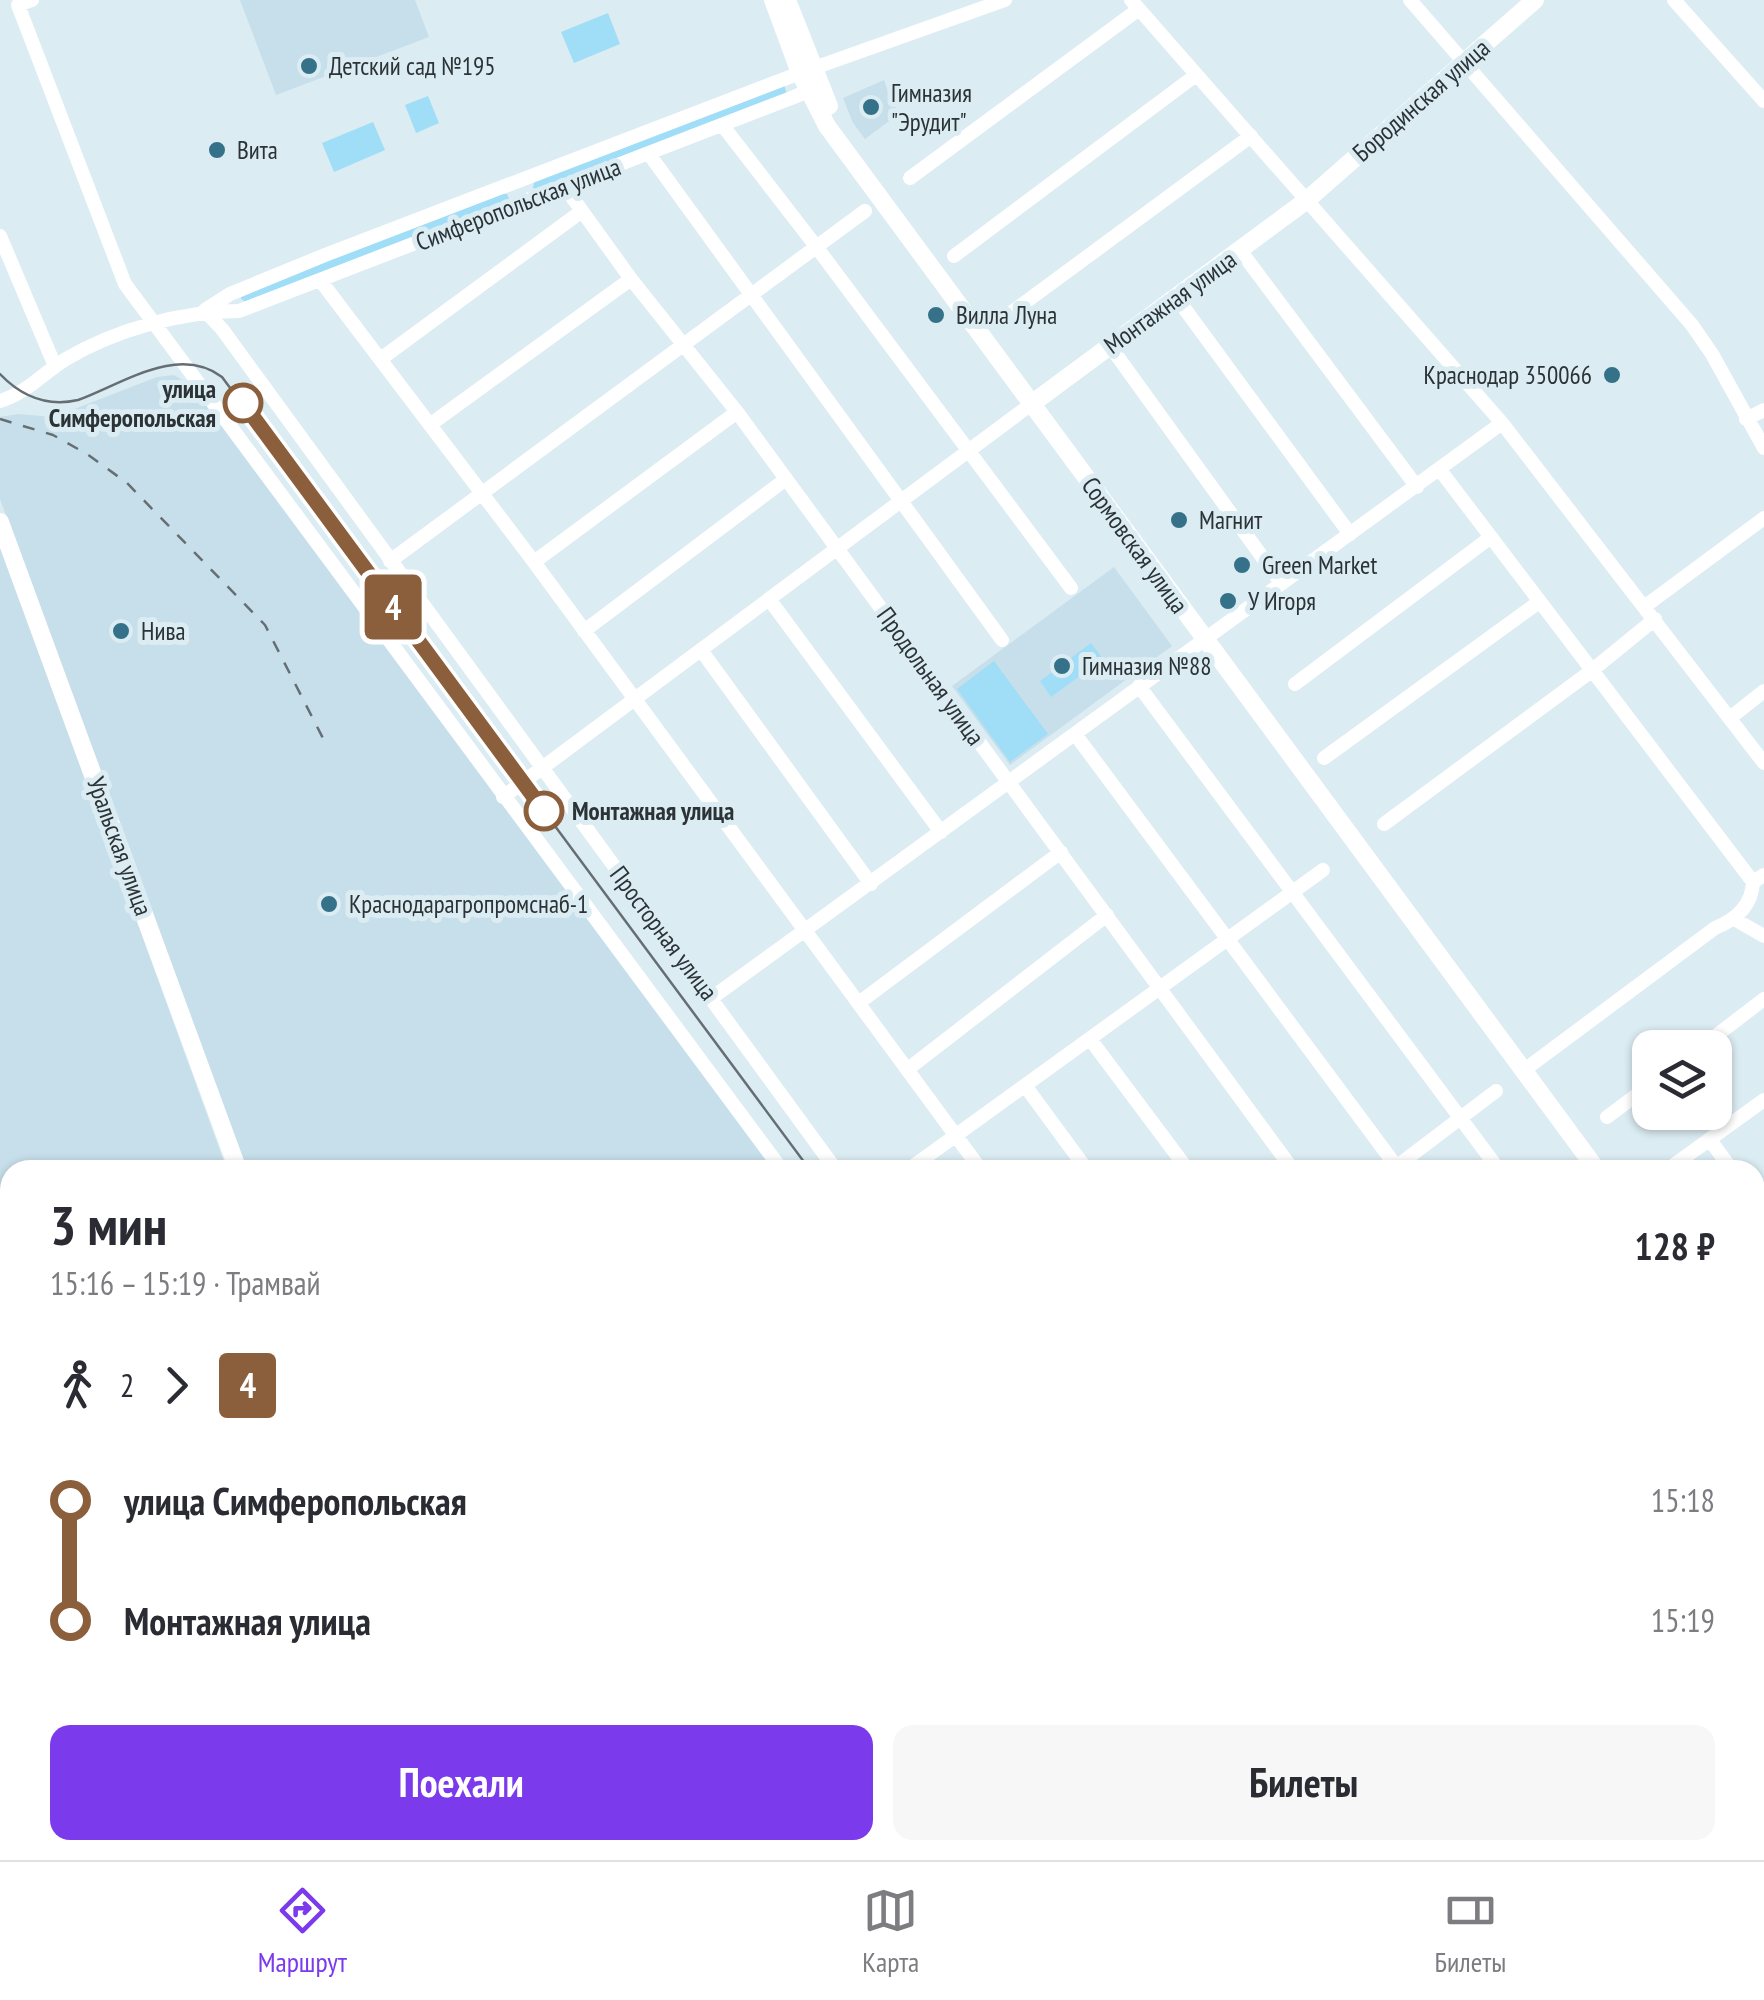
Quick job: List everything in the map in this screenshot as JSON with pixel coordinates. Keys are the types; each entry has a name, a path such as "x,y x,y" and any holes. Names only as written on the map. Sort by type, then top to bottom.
{"main road":[{"name":"Сормовская улица","path":"774,0 807,71 835,119 1035,401"},
{"name":"Сормовская улица","path":"787,0 807,71 808,91 828,126 1527,1068 1590,1160"},
{"name":"Бородинская улица","path":"1307,200 1535,0"},
{"name":"Монтажная улица","path":"1035,401 1307,200"},
{"name":"Уральская улица","path":"0,522 232,1160"},
{"name":"Уральская улица","path":"0,532 232,1160"},
{"name":"Сормовская улица","path":"1527,1068 1602,1160"}],"street":[{"name":"Просторная улица","path":"32,0 18,5 125,284 775,1160"},
{"name":"Симферопольская улица","path":"204,311 230,294 520,181 1005,0"},
{"path":"1410,0 1692,326 1764,448"},
{"path":"1674,0 1764,101"},
{"path":"910,178 1135,5 1502,423 1764,764"},
{"path":"954,256 1196,75"},
{"name":"Симферопольская улица","path":"0,401 26,390 70,356 156,322 204,311 238,311 808,91"},
{"path":"722,126 1071,588"},
{"path":"1008,315 1251,136"},
{"path":"648,154 1002,640"},
{"path":"520,181 528,200"},
{"name":"Продольная улица","path":"564,186 631,279 737,412 1286,1160"},
{"path":"382,358 582,211"},
{"path":"390,560 865,211"},
{"path":"0,236 55,366"},
{"path":"1240,250 1416,486"},
{"path":"431,424 631,279"},
{"path":"320,280 534,562 973,1160"},
{"path":"1176,297 1350,534"},
{"name":"Просторная улица","path":"204,311 222,329 829,1160"},
{"path":"1110,346 1281,583"},
{"name":"Монтажная улица","path":"503,796 1035,401"},
{"path":"1746,419 1764,410"},
{"path":"534,562 737,412"},
{"path":"712,997 1502,423"},
{"path":"1440,470 1590,672 1759,879 1736,920 1714,928 1527,1068"},
{"path":"584,632 786,480"},
{"path":"1384,824 1590,672 1649,613 1764,518"},
{"path":"1296,684 1491,536"},
{"path":"769,599 942,832"},
{"path":"1324,758 1539,602"},
{"path":"700,650 871,884"},
{"path":"1140,686 1491,1160"},
{"path":"1730,718 1764,691"},
{"path":"1076,734 1389,1160"},
{"path":"860,1002 1061,852"},
{"path":"923,1160 1323,870"},
{"path":"908,1069 1107,915"},
{"path":"1736,920 1764,936"},
{"path":"1724,1030 1764,1000"},
{"path":"1090,1039 1181,1160"},
{"path":"1026,1087 1080,1160"},
{"path":"1407,1160 1496,1092"},
{"path":"1607,1117 1632,1098"},
{"path":"1681,1160 1764,1100"},
{"path":"1710,1140 1725,1160"}],"shaded area":[{"name":"Детский сад №195","path":"240,0 415,0 429,37 276,95"},
{"path":"608,13 620,44 574,63 561,32"},
{"name":"Гимназия \"Эрудит\"","path":"884,80 900,113 865,139 853,123 843,98"},
{"path":"784,85 787,94 538,190 533,188 534,182"},
{"path":"428,96 439,123 416,133 405,105"},
{"path":"373,122 385,150 334,172 322,143"},
{"path":"507,194 506,202 246,302 241,299 242,293"},
{"path":"174,375 191,385 766,1160 243,1160 0,499 0,417 54,417 157,377"},
{"path":"0,544 223,1160 0,1160"},
{"name":"Гимназия №88","path":"1114,567 1172,646 1010,765 952,686"},
{"path":"1091,643 1103,659 1051,697 1040,681"},
{"path":"994,661 1048,734 1010,762 957,689"}],"tram line":[{"path":"0,374 26,394 56,402 78,400 169,366 187,364 222,377 803,1160"},
{"name":"4","path":"243,403 544,811"}],"railway":[{"path":"0,419 53,435 127,483 265,625 328,748"}],"place":[{"name":"Детский сад №195","path":"309,66"},
{"name":"Гимназия \"Эрудит\"","path":"871,107"},
{"name":"Вита","path":"217,150"},
{"name":"Вилла Луна","path":"936,315"},
{"name":"Краснодар 350066","path":"1612,375"},
{"name":"улица Симферопольская","path":"243,403"},
{"name":"Магнит","path":"1179,520"},
{"name":"Green Market","path":"1242,565"},
{"name":"У Игоря","path":"1228,601"},
{"name":"Нива","path":"121,631"},
{"name":"Гимназия №88","path":"1062,666"},
{"name":"Монтажная улица","path":"544,811"},
{"name":"Краснодарагропромснаб-1","path":"329,904"}]}
